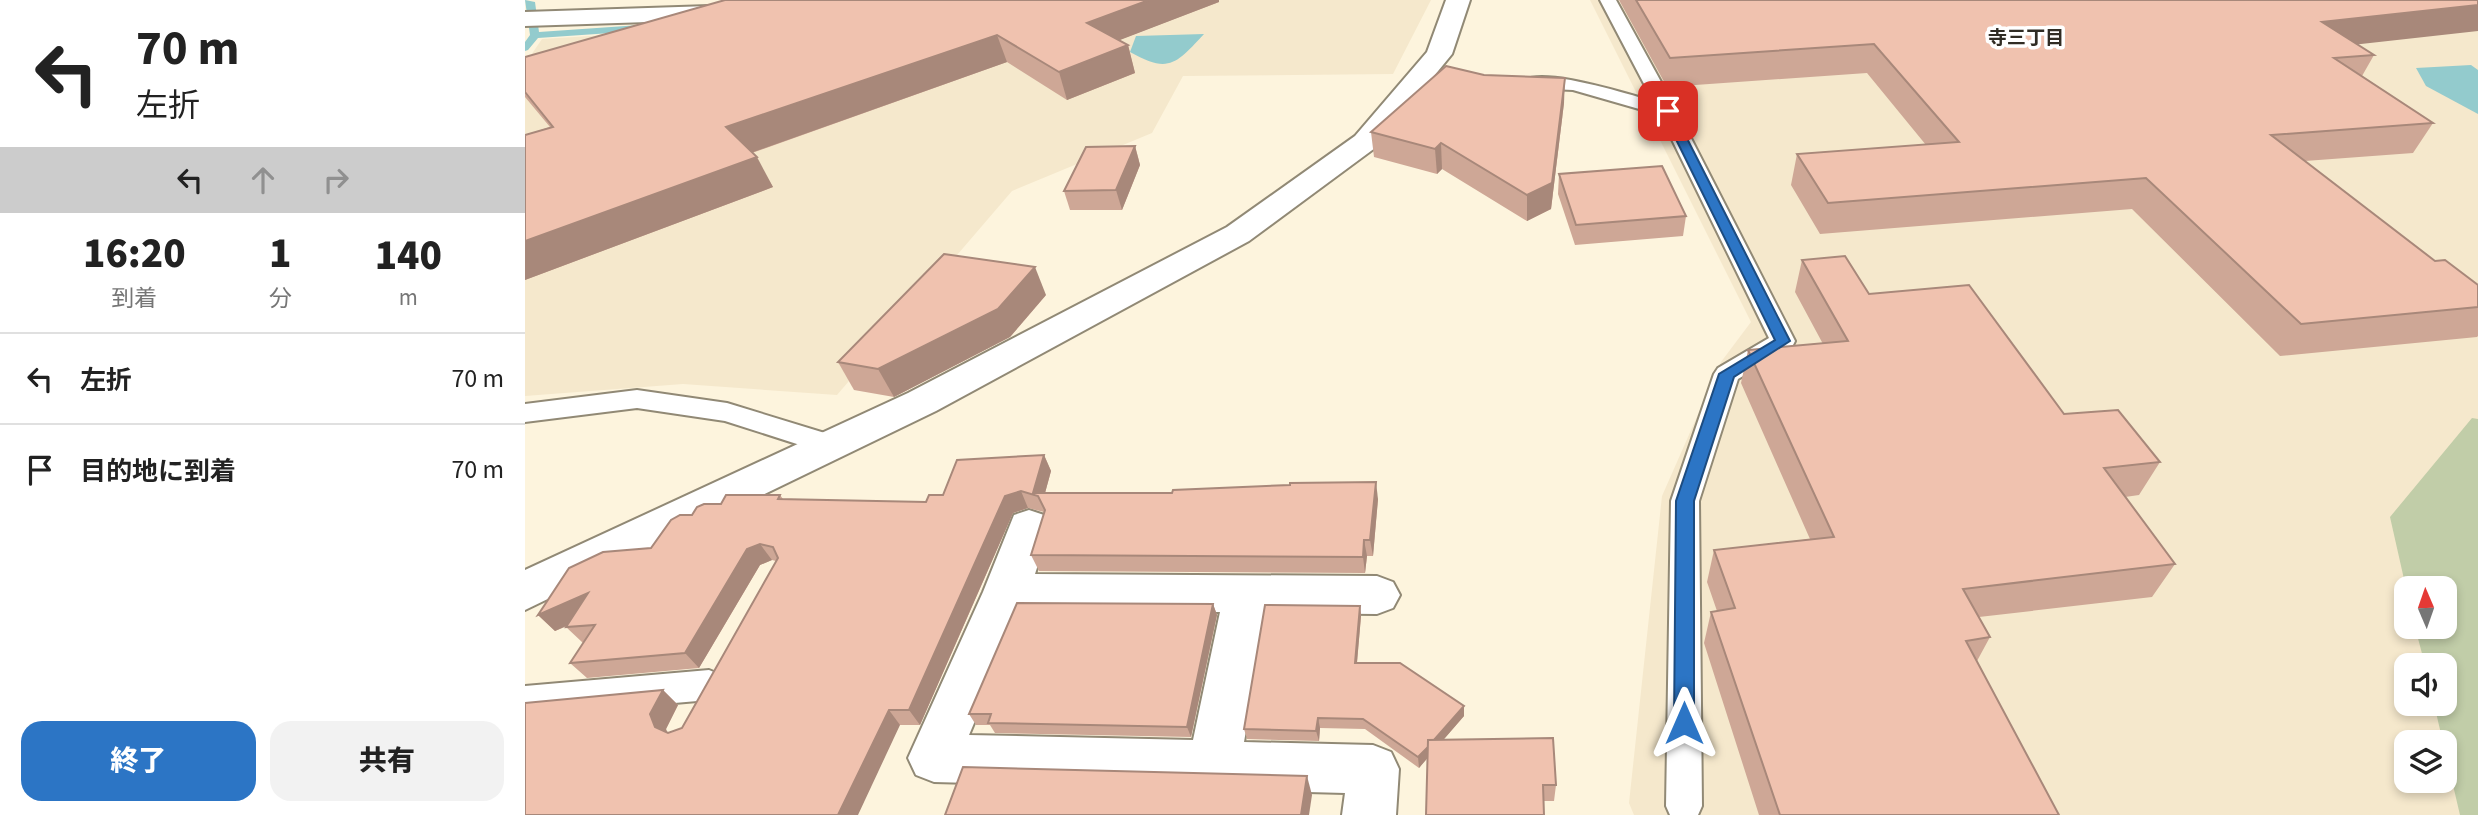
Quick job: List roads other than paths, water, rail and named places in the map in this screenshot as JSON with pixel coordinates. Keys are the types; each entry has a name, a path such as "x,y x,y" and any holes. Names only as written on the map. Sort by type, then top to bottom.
{"street":[{"path":"525,19 741,12 786,0"},
{"path":"525,591 922,401 1238,234 1365,142 1432,80 1458,0"},
{"path":"1029,527 1006,592 933,758 1373,769 1369,815"},
{"path":"1006,592 1377,595"},
{"path":"1214,766 1246,594"}],"lane":[{"path":"1608,0 1668,111 1783,341 1727,374 1685,501 1684,806"},
{"path":"1510,83 1574,85 1668,111"},
{"path":"525,413 637,399 727,412 831,445"},
{"path":"525,701 716,674"},
{"path":"691,719 716,674"}],"water":[{"path":"1204,34 1179,59 1163,64 1143,59 1130,52 1136,36"},
{"path":"2471,65 2478,70 2478,114 2426,86 2416,68"}],"waterway":[{"path":"528,0 531,2 535,35"},
{"path":"535,35 640,28"},
{"path":"525,48 535,35"}],"district":[{"name":"寺三丁目","path":"2026,37"}]}
